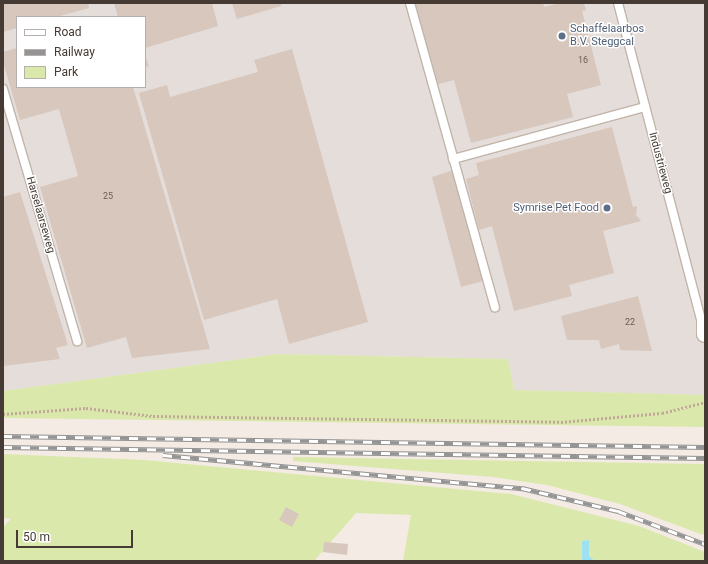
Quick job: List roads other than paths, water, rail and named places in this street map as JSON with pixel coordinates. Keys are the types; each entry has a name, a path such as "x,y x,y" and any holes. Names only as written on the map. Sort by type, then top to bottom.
{"lane":[{"path":"410,3 495,307"},
{"name":"Industrieweg","path":"618,3 704,327"},
{"name":"Harselaarseweg","path":"3,89 77,341"},
{"path":"453,159 645,107"}],"water":[{"path":"589,540 589,556 595,561 582,561 582,541"}],"railway":[{"path":"3,436 705,447"},
{"path":"3,447 705,458"},
{"path":"163,455 522,488 618,511 705,544"}],"place":[{"name":"Schaffelaarbos B.V. Steggcal","path":"562,36"},
{"name":"Symrise Pet Food","path":"607,208"}]}
